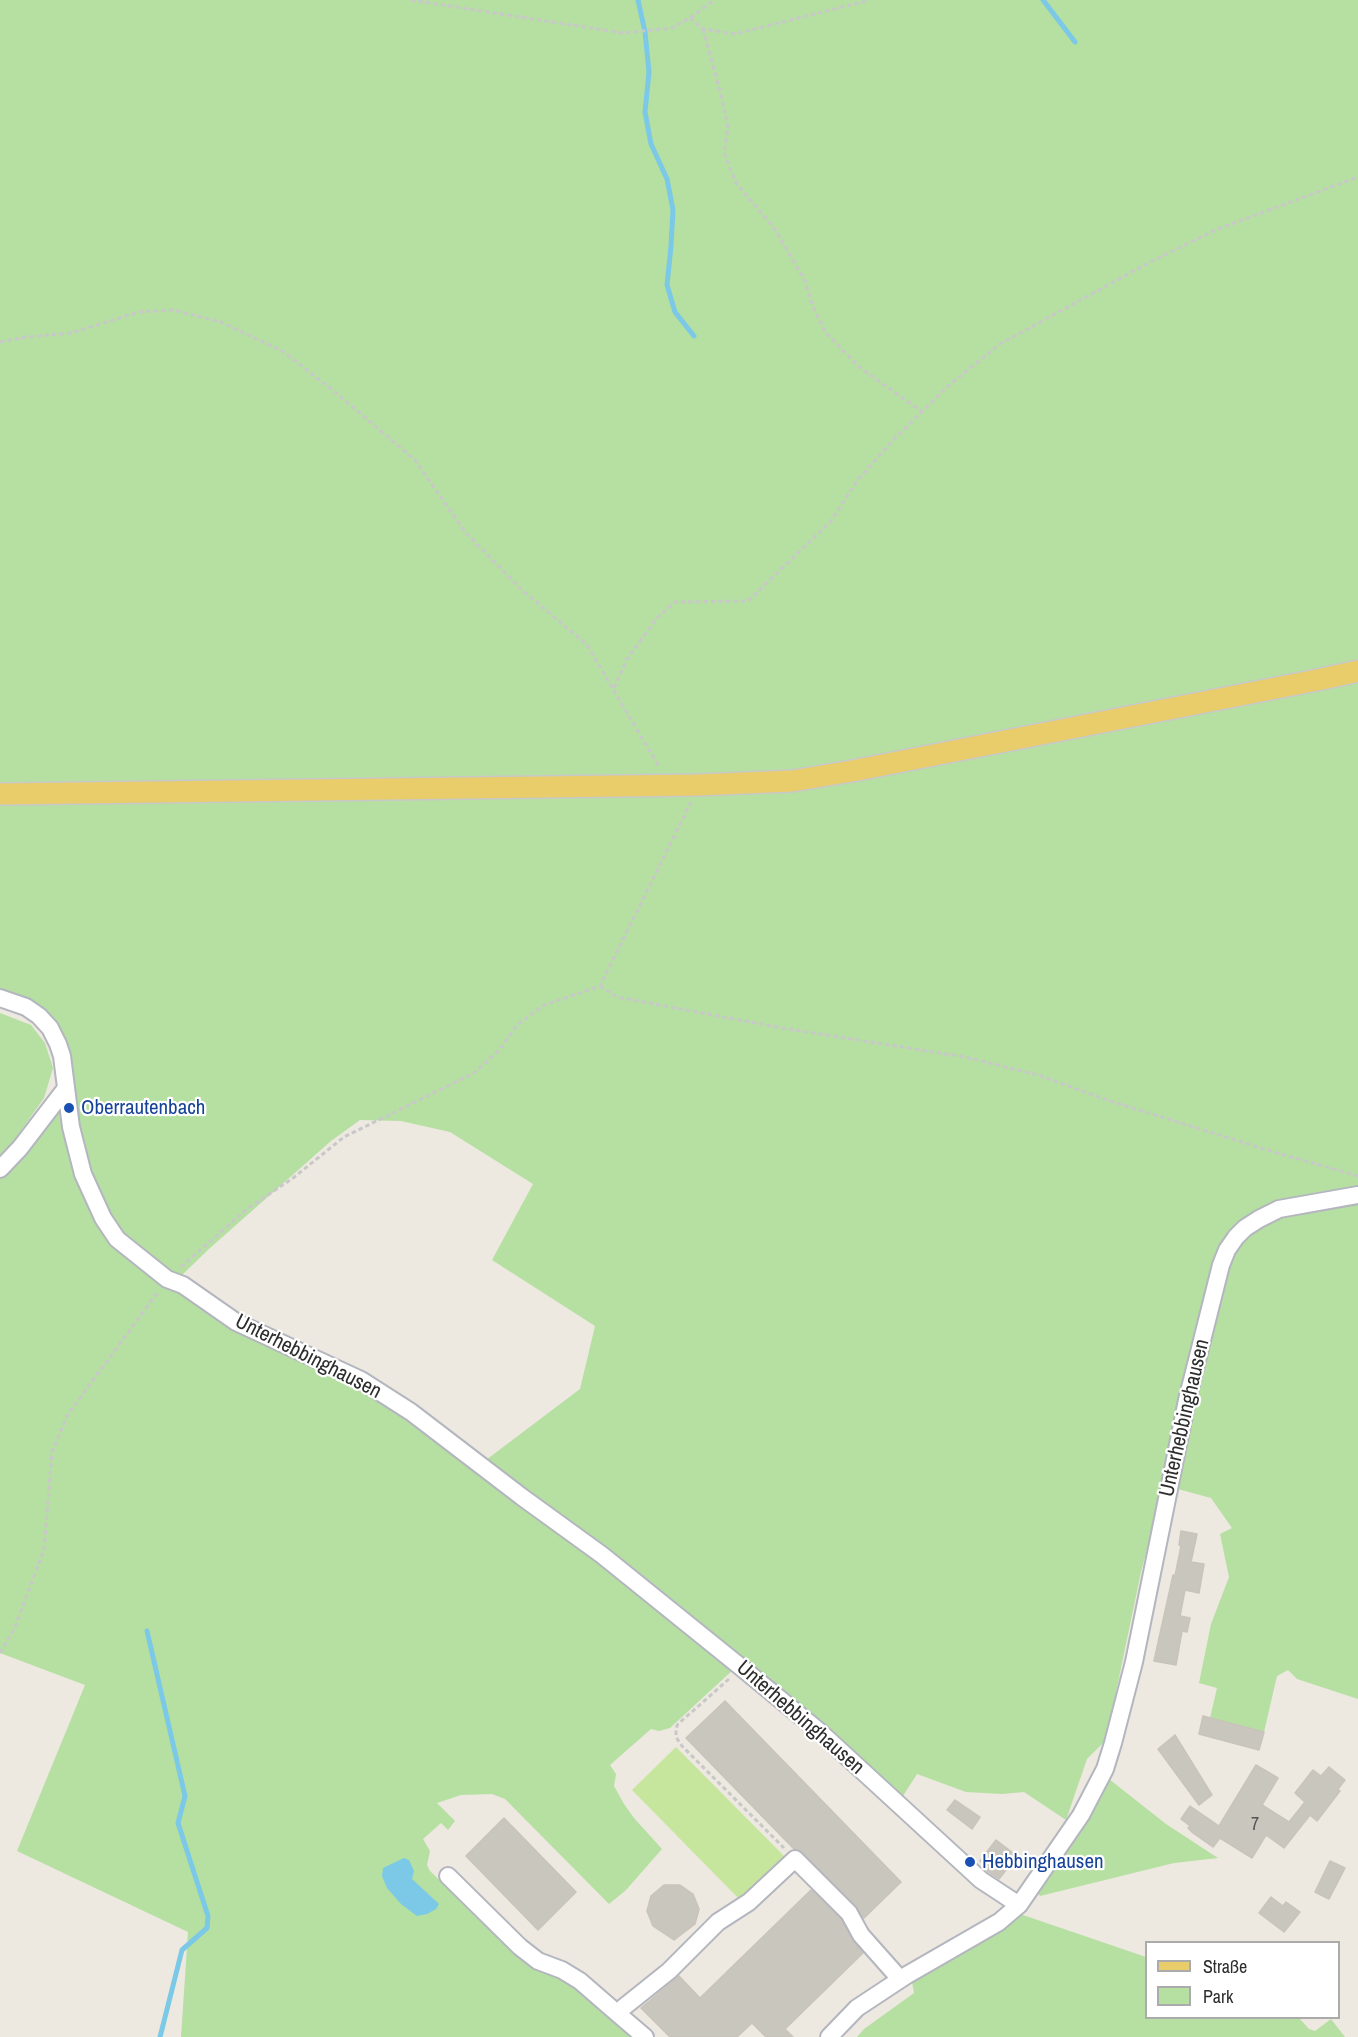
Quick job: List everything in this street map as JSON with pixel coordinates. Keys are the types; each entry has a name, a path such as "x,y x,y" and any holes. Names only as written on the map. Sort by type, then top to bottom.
{"main road":[{"path":"0,794 698,786 763,783 823,776 1322,679 1358,670"}],"street":[{"path":"0,998 26,1007 50,1028 62,1056 66,1088 20,1148 0,1169"},
{"name":"Unterhebbinghausen","path":"66,1088 74,1144 80,1165 103,1218 117,1239 167,1279 183,1285 236,1322 361,1380 411,1412 586,1543 742,1668 820,1732 981,1880 1019,1905 1081,1815 1105,1769 1134,1662 1187,1400 1221,1265 1236,1237 1259,1219 1279,1209 1358,1195"},
{"path":"618,2014 669,1971 718,1922 749,1902 795,1859 849,1913 861,1935 900,1979"},
{"path":"448,1876 520,1947 538,1960 580,1981 645,2037"},
{"path":"829,2037 857,2008 900,1979 999,1922 1019,1905"}],"path":[{"path":"411,0 623,33 672,28 714,0"},
{"path":"690,18 703,29 735,34 870,0"},
{"path":"703,29 728,127 724,153 736,183 775,229 805,281 812,304 825,332 858,366 922,412"},
{"path":"614,688 627,659 657,618 675,602 748,601 831,520 857,481 892,441 947,387 1000,344 1079,300 1218,229 1358,177"},
{"path":"0,342 70,333 139,312 173,310 220,322 282,351 334,391 415,460 465,532 522,589 587,645 650,752"},
{"path":"0,1653 14,1629 44,1550 52,1452 68,1414 167,1279 247,1209 293,1178 344,1137 474,1073 500,1049 517,1025 544,1005 600,986 698,786"},
{"path":"600,986 616,997 782,1028 965,1058 1038,1075 1274,1152 1358,1176"},
{"path":"742,1668 678,1724 676,1737 682,1746 795,1859"}],"green space":[{"path":"0,0 1358,0 1358,1188 1318,1192 1263,1208 1228,1236 1141,1572 1106,1740 1087,1759 1066,1820 1024,1792 1002,1794 966,1792 917,1774 901,1799 555,1525 735,1668 670,1728 659,1731 651,1729 610,1765 616,1774 614,1786 624,1804 662,1849 626,1890 609,1904 505,1799 492,1794 461,1795 437,1803 455,1821 448,1830 441,1823 423,1839 430,1851 427,1865 430,1871 517,1955 569,1981 635,2037 181,2037 188,1932 17,1851 85,1685 0,1653 0,1175 56,1108 61,1108 87,1171 73,1094 74,1073 65,1044 0,992","holes":["360,1120 401,1121 450,1132 533,1184 492,1260 595,1326 580,1389 482,1463 359,1373 240,1319 182,1275 331,1141"]},
{"path":"0,1013 31,1025 45,1043 53,1068 44,1098 15,1139 0,1155"},
{"path":"1358,1201 1358,1699 1297,1679 1288,1670 1277,1676 1264,1732 1210,1718 1217,1688 1199,1683 1211,1624 1229,1577 1220,1534 1232,1528 1211,1498 1174,1488 1181,1450 1233,1248 1252,1229 1272,1218"},
{"path":"676,1747 786,1858 741,1901 632,1790"},
{"path":"1109,1779 1166,1824 1218,1858 1174,1863 1040,1896 1038,1893 1089,1819"},
{"path":"1020,1914 1145,1957 1145,2019 1300,2019 1309,2029 1315,2031 1331,2019 1345,2037 857,2037 864,2029 914,1993 912,1982"}],"water":[{"path":"404,1858 409,1860 414,1871 412,1879 439,1904 436,1909 427,1914 417,1916 401,1904 387,1888 382,1876 383,1868"}],"building":[{"path":"1181,1531 1197,1534 1191,1562 1204,1564 1199,1593 1185,1590 1180,1616 1190,1618 1187,1632 1182,1631 1176,1665 1154,1661 1173,1575 1175,1576 1181,1546 1179,1545"},
{"path":"725,1701 901,1882 864,1918 856,1906 802,1852 794,1849 686,1738"},
{"path":"1203,1716 1264,1732 1259,1750 1199,1734"},
{"path":"1175,1735 1212,1795 1199,1805 1158,1749"},
{"path":"1256,1765 1278,1778 1262,1805 1289,1822 1305,1802 1295,1793 1313,1770 1321,1776 1329,1767 1345,1780 1338,1789 1340,1791 1317,1821 1310,1815 1284,1848 1266,1835 1252,1858 1220,1838 1213,1847 1193,1833 1188,1828 1190,1826 1181,1819 1190,1806 1219,1826"},
{"path":"955,1800 980,1817 972,1829 947,1810"},
{"path":"504,1818 576,1892 538,1930 466,1856"},
{"path":"996,1840 1017,1856 999,1879 987,1871 989,1868 980,1861"},
{"path":"1330,1861 1345,1868 1329,1899 1315,1892"},
{"path":"664,1885 680,1885 693,1894 699,1909 695,1924 674,1940 653,1926 647,1911 651,1896"},
{"path":"811,1890 841,1919 852,1940 863,1953 785,2029 793,2037 766,2037 752,2023 737,2037 670,2037 641,2008 679,1976 700,1998"},
{"path":"1271,1897 1283,1906 1286,1902 1300,1912 1284,1932 1259,1913"}],"waterway":[{"path":"638,0 645,32 649,72 645,112 651,144 667,179 673,210 667,285 675,312 694,336"},
{"path":"1043,0 1075,42"},
{"path":"147,1631 185,1796 178,1823 208,1916 207,1928 182,1950 160,2037"}],"place":[{"name":"Oberrautenbach","path":"69,1108"},
{"name":"Hebbinghausen","path":"970,1862"}]}
